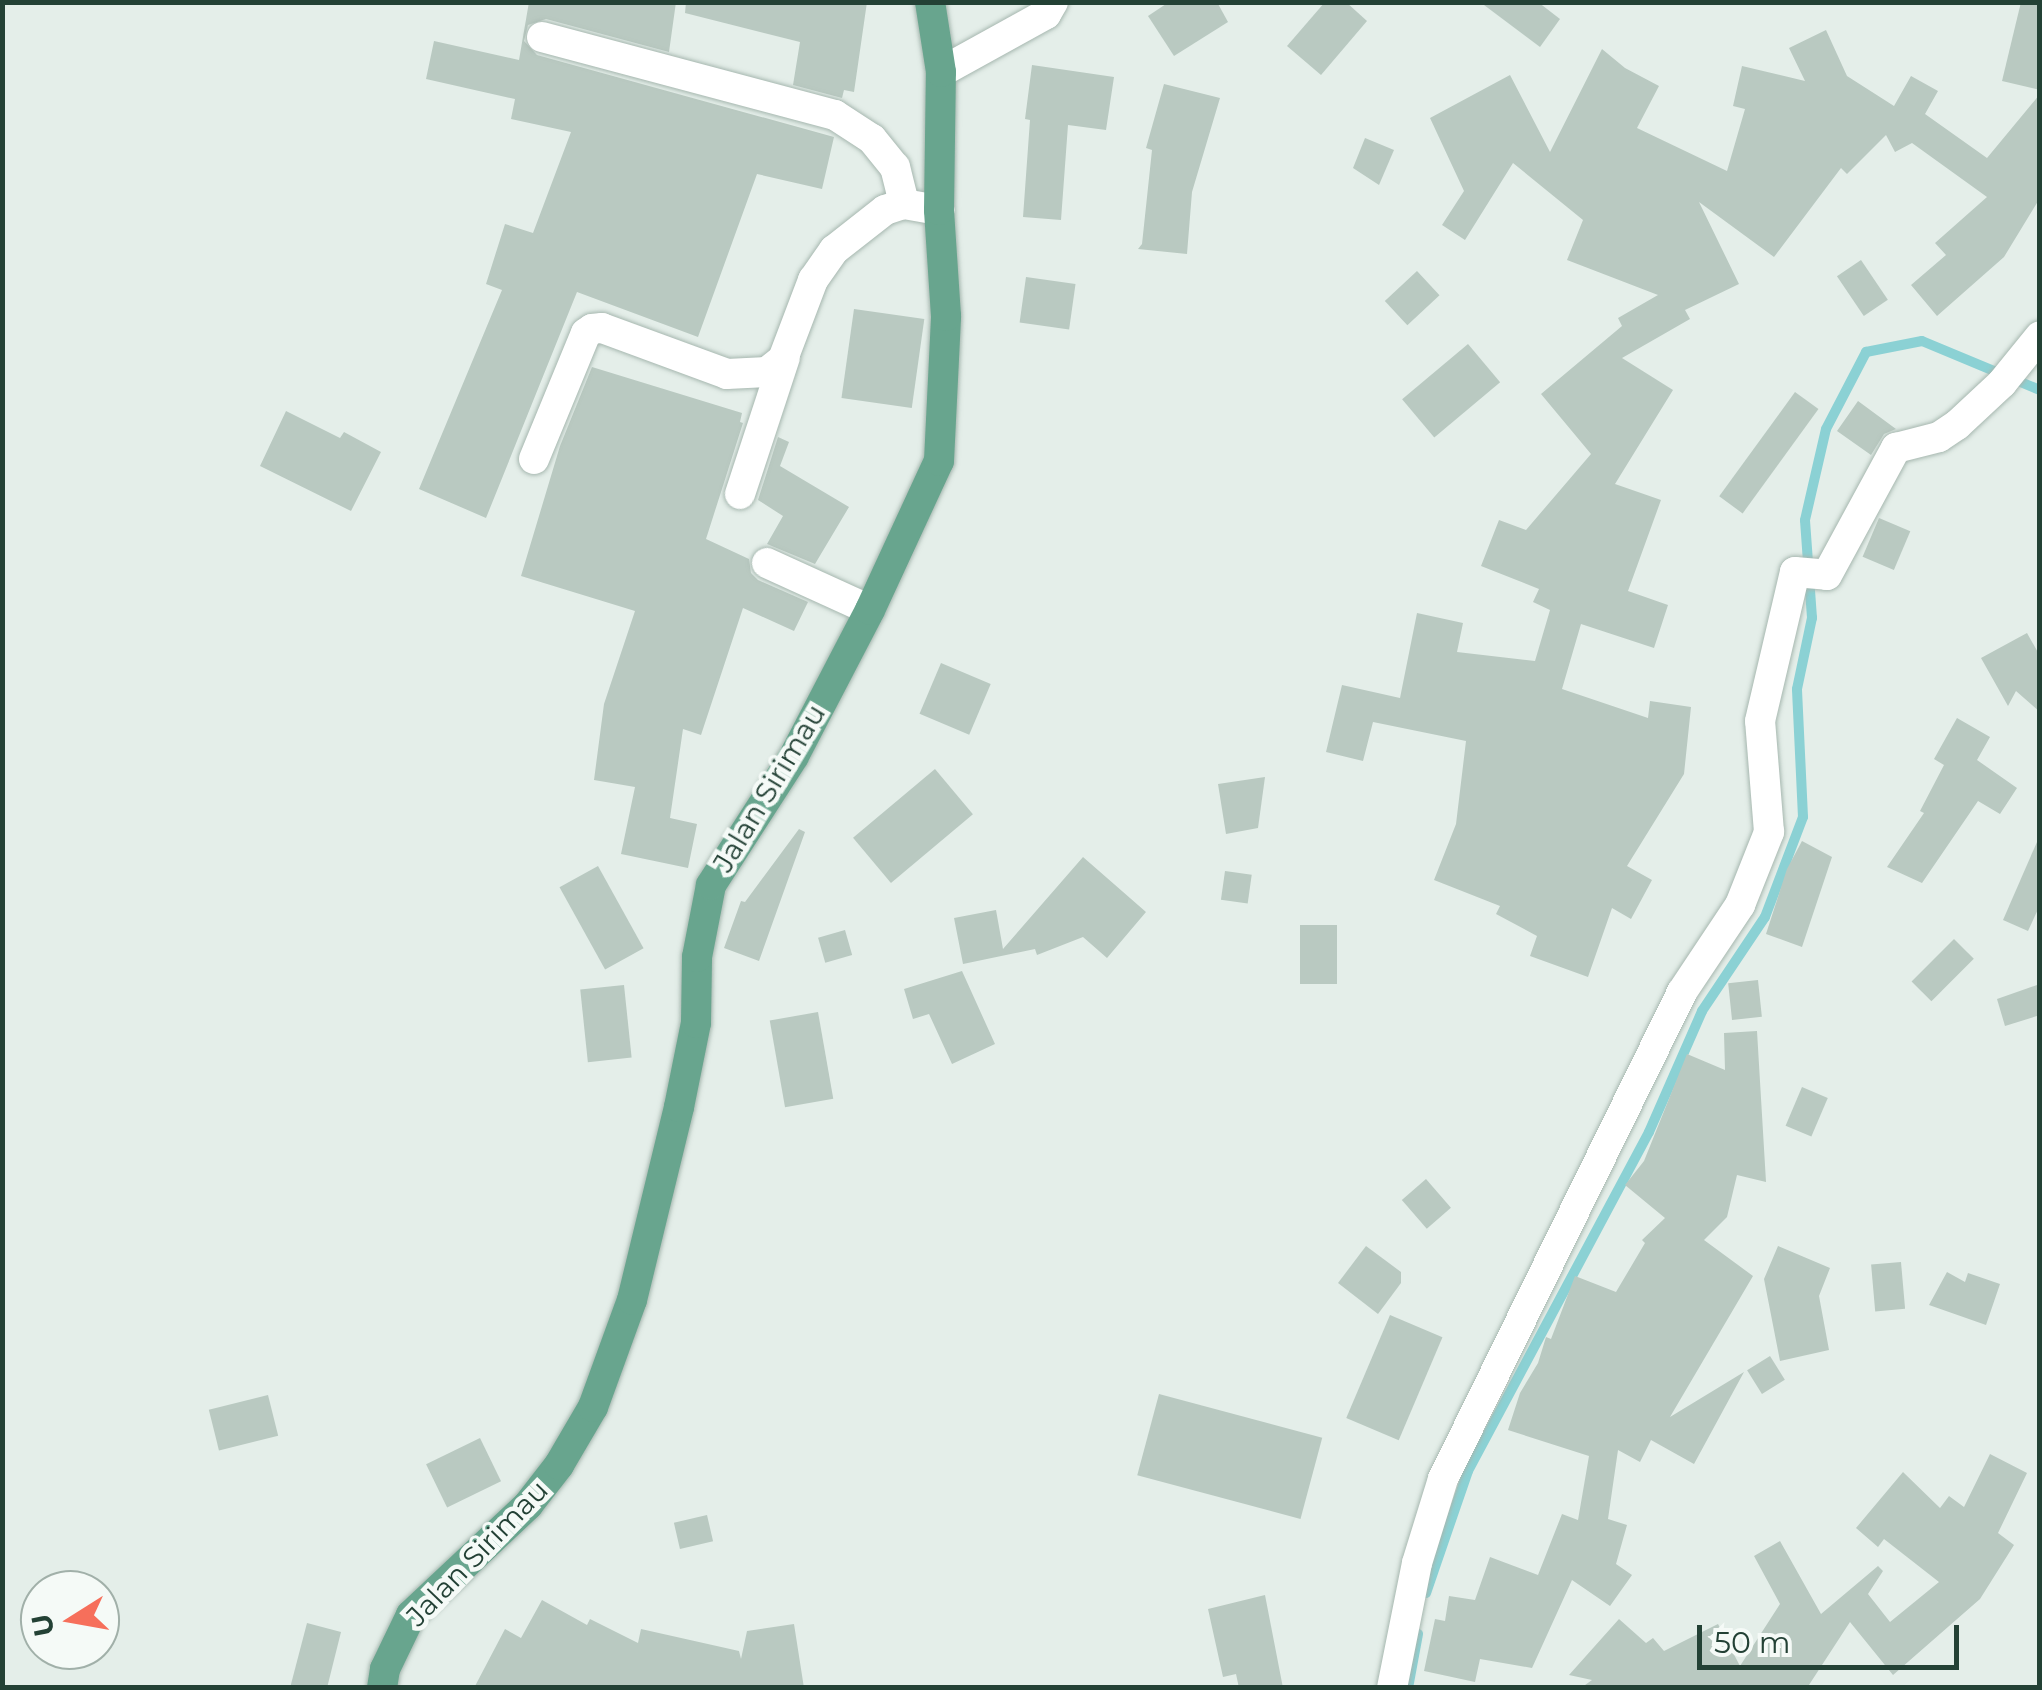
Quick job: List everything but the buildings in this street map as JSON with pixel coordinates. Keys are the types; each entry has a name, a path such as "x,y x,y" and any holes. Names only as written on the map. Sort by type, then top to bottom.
{"main road":[{"name":"Jalan Sirimau","path":"382,1688 384,1669 411,1616 528,1504 559,1464 593,1408 632,1300 679,1108 696,1023 697,958 711,884 794,756 870,610 940,461 946,316 939,210 942,72 930,2"}],"street":[{"path":"942,72 1046,14 1053,2"},
{"path":"542,37 836,114 872,139 895,167 904,204"},
{"path":"783,359 822,262 885,210 904,204 939,210"},
{"path":"534,459 586,333 592,329 602,328 726,374 767,372 788,355 740,494"},
{"path":"1392,1688 1417,1563 1443,1478 1682,992 1740,905 1769,832 1760,721 1795,572 1827,576 1896,448 1939,438 2021,359"},
{"path":"767,563 870,610"}],"waterway":[{"path":"1426,1593 1468,1471 1649,1132 1702,1011 1765,917 1803,817 1797,689 1812,618 1805,520 1826,429 1866,352 1922,341 2040,390"},
{"path":"1408,1688 1418,1634"}]}
